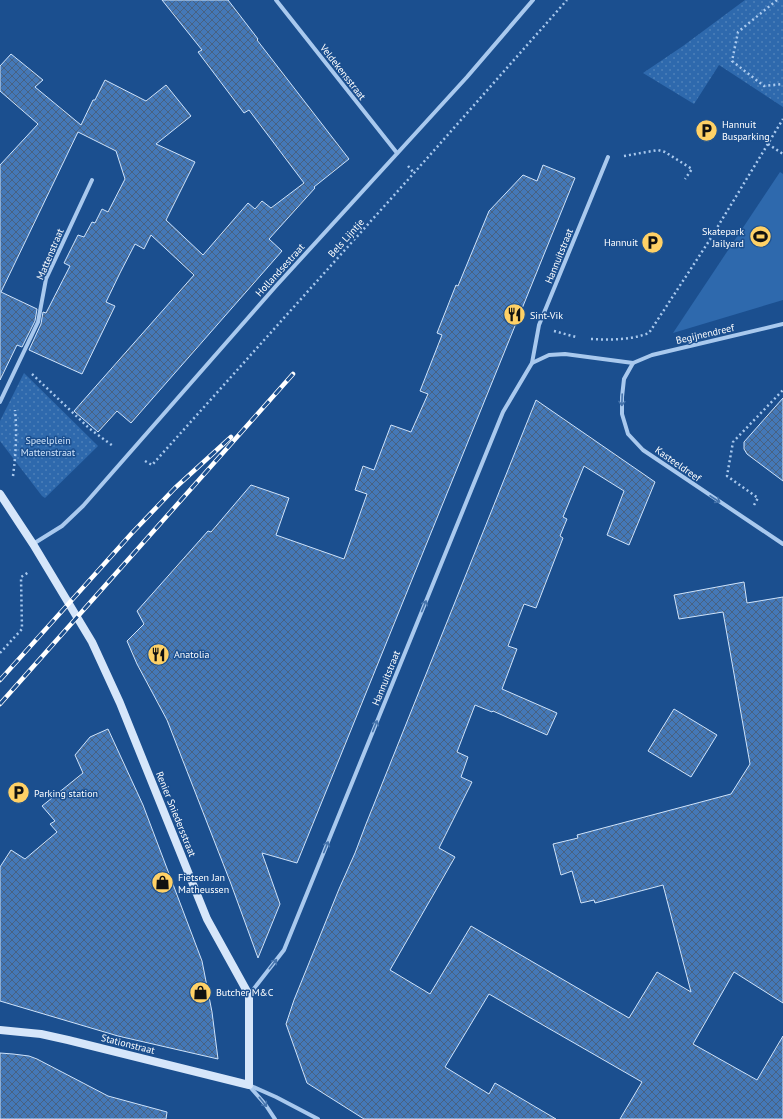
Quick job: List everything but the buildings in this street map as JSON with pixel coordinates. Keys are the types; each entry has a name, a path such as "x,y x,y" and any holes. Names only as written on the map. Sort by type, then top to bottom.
{"street":[{"name":"Veldekensstraat","path":"276,0 397,153"},
{"name":"Hollandsestraat","path":"34,544 62,526 84,506 276,286 466,77 533,0"},
{"name":"Hannuitstraat","path":"248,995 284,950 503,412 532,363 539,325 608,157"},
{"name":"Mattenstraat","path":"0,402 38,322 46,279 92,180"},
{"name":"Begijnendreef","path":"633,363 652,355 783,324"},
{"path":"532,363 549,355 565,354 633,363"},
{"name":"Kasteeldreef","path":"633,363 624,379 622,397 622,414 628,434 643,450 783,544"},
{"name":"Renier Sniedersstraat","path":"0,494 34,544 92,642 120,703 207,919 248,995 249,1085"},
{"name":"Stationstraat","path":"0,1030 41,1034 249,1085"},
{"path":"249,1085 275,1119"},
{"path":"249,1085 318,1119"}],"path":[{"name":"Bels Lijntje","path":"129,453 152,465 567,0"},
{"path":"777,0 738,32 732,61 764,86 783,84"},
{"path":"588,338 611,340 638,337 649,333 709,241 783,119"},
{"path":"768,144 783,154"},
{"path":"608,157 658,150 665,152 692,169 686,179"},
{"path":"539,325 580,338"},
{"path":"19,362 90,429 113,446 129,453"},
{"path":"11,378 17,426 14,476"},
{"path":"747,520 758,498 727,476 734,442 783,390"},
{"path":"0,653 22,629 21,578 44,562"}],"green space":[{"path":"745,0 783,0 783,107 719,65 694,104 643,73 683,46"},
{"name":"Skatepark Jailyard","path":"780,172 783,174 783,300 673,333"},
{"name":"Speelplein Mattenstraat","path":"24,373 98,446 45,498 0,441 0,421"}],"railway":[{"path":"0,704 293,374"},
{"path":"0,680 132,533 175,488 231,437"}],"place":[{"name":"Hannuit Busparking","path":"707,130"},
{"name":"Skatepark Jailyard","path":"760,237"},
{"name":"Hannuit","path":"653,242"},
{"name":"Sint-Vik","path":"515,315"},
{"name":"Anatolia","path":"158,654"},
{"name":"Parking station","path":"19,793"},
{"name":"Fietsen Jan Matheussen","path":"162,883"},
{"name":"Butcher M&C","path":"201,992"}]}
